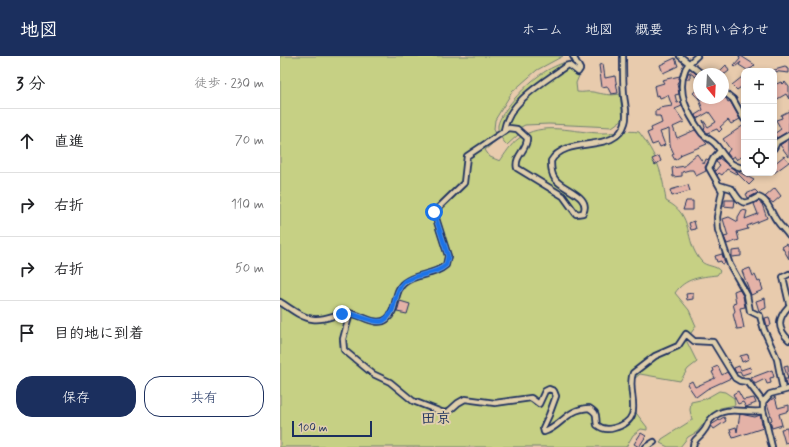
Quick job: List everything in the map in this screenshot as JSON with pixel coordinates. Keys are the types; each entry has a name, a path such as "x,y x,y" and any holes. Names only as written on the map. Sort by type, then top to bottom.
{"street":[{"path":"504,130 511,114 523,99 566,66 569,65 578,72 580,69 573,56"},
{"path":"280,302 300,314 312,319 350,313 370,320 383,321 392,313 400,288 404,282 437,271 446,265 448,256 434,212 464,183 467,156 504,130 511,128 517,129 527,138 527,143 516,163 517,168 563,196 576,214 583,213 585,205 582,198 555,179 551,172 551,161 558,152 565,148 578,145 595,144 618,135 623,130 627,115 624,97 623,56"},
{"path":"680,56 694,68"},
{"path":"697,56 684,70 683,78 685,106 702,133 717,145 729,162 741,167"},
{"path":"729,96 733,100 741,114"},
{"path":"777,145 789,135"},
{"path":"720,151 713,159 709,168 719,185 722,196 718,214 718,230 730,264 747,295 750,310 761,319 764,330 777,358 783,390"},
{"path":"719,185 732,189 738,200 744,203 758,197 762,198 770,208 775,219 789,236"},
{"path":"789,274 783,277 789,303"},
{"path":"789,306 779,319 781,332 789,340"},
{"path":"350,313 343,340 344,350 373,374 390,382 413,401 444,413 448,412 465,399 495,403 531,398 539,404 545,391 549,389 554,391 556,396 550,415 543,428 544,432 553,428 566,415 584,408 589,408 595,412 597,416 597,425 600,428 611,429 620,427 626,423 634,411 631,381 632,373 661,352 678,346 686,334 694,341 713,342 735,378 740,381 748,382 763,402 763,411 772,447"},
{"path":"763,402 770,394 789,389"},
{"path":"693,447 694,442 705,430 709,420 722,412 732,410 748,412 763,411"},
{"path":"646,447 654,442"}],"green space":[{"path":"280,56 563,56 537,70 512,92 495,120 494,129 498,139 485,150 490,157 500,161 515,141 527,133 537,130 559,129 602,133 630,131 639,132 658,164 663,181 666,201 681,213 688,228 692,245 696,253 703,263 720,271 717,275 688,281 675,293 689,310 696,326 686,340 697,362 688,369 680,381 640,374 634,379 633,409 647,427 647,430 641,429 633,435 626,447 280,447"},
{"path":"565,62 573,64 577,70 579,76 576,83 577,92 591,92 610,95 620,94 623,119 612,127 549,124 525,125 519,128 518,135 507,145 500,136 498,130 500,119 504,113 520,92 532,81 547,70"},
{"path":"719,391 725,392 734,398 735,405 720,408 709,417 697,432 688,437 680,447 668,447 660,443 662,439 692,420 690,410 691,402 705,399"}],"building":[{"path":"739,56 741,56 755,65 752,68 744,68 739,65 741,62 735,67 734,66 740,59"},
{"path":"675,58 678,66 663,73 660,65"},
{"path":"603,64 605,78 615,76 618,93 611,94 607,86 602,87 599,65"},
{"path":"785,67 789,69 789,73 777,72 777,69"},
{"path":"693,71 693,75 690,73 690,79 686,79 688,73"},
{"path":"680,76 677,83 679,94 675,95 677,103 681,102 682,106 675,109 684,122 673,127 677,138 695,130 707,144 680,155 681,156 675,160 672,155 674,154 670,145 669,129 660,132 665,145 660,147 658,143 652,145 647,133 652,131 651,128 662,123 660,116 655,116 655,111 659,110 659,108 672,106 668,95 660,98 659,95 656,96 654,86 664,83 662,80"},
{"path":"741,78 741,87 737,90 732,85"},
{"path":"781,82 783,84 785,82 789,87 789,99 786,94 777,99 777,84"},
{"path":"730,101 740,119 731,124 728,120 720,127 722,129 719,132 717,129 707,133 704,129 703,120 708,127 716,122 709,112 697,119 695,115 703,110 701,104 729,104"},
{"path":"789,111 789,131 777,138 777,132 781,129 777,120 782,118 781,115"},
{"path":"741,127 741,157 737,160 734,156 731,158 727,153 730,149 723,139"},
{"path":"789,139 789,157 780,145"},
{"path":"697,154 704,164 706,159 709,160 705,167 706,171 696,176 693,170 689,170 682,172 682,176 673,177 672,168 685,166 687,162"},
{"path":"659,156 661,161 655,165 652,159"},
{"path":"784,156 789,162 777,171 777,162"},
{"path":"719,158 737,172 735,170 741,173 741,176 746,176 754,180 749,185 737,173 736,174 727,169 722,175 719,173 717,175 715,171 720,165 716,162"},
{"path":"688,185 690,191 672,196 670,190"},
{"path":"775,188 781,196 773,203 765,197"},
{"path":"755,190 758,193 748,198 746,194"},
{"path":"725,200 735,200 734,207 723,206 725,205"},
{"path":"686,201 693,201 693,210 683,210"},
{"path":"758,201 762,204 767,218 747,226 748,229 737,232 739,240 727,244 724,237 728,236 723,219 729,217 738,222 738,217 742,210 747,211 745,219 758,214 754,204"},
{"path":"694,221 696,229 691,230 689,223"},
{"path":"787,244 789,247 789,259 782,247"},
{"path":"741,250 741,256 732,257 732,251"},
{"path":"722,254 725,263 722,264 721,261 717,262 715,256"},
{"path":"750,268 753,276 755,275 758,282 760,281 763,290 751,295 742,271"},
{"path":"739,289 743,296 745,307 740,308 744,328 737,329 733,314 735,311 733,304 736,303 734,291"},
{"path":"693,293 693,299 687,300 686,294"},
{"path":"765,298 766,308 759,311 756,301"},
{"path":"400,301 410,304 407,314 397,312"},
{"path":"769,317 771,325 767,326 765,318"},
{"path":"748,354 749,359 742,362 740,356"},
{"path":"788,365 789,385 786,386 785,379 788,379 784,366"},
{"path":"718,366 722,375 727,372 731,378 707,389 696,397 687,384 692,381 695,387 715,378 712,372 714,371 713,368"},
{"path":"739,366 741,370 750,367 751,372 742,375 740,371 736,373 734,368"},
{"path":"772,370 774,377 770,378 771,383 767,384 765,379 755,384 751,378"},
{"path":"738,391 743,400 754,398 756,403 746,407 743,402 738,404 733,394"},
{"path":"775,397 778,408 789,405 789,411 779,414 782,425 772,428 770,421 772,420 767,403"},
{"path":"740,414 755,417 760,415 763,428 733,438 730,429 736,427 737,432"},
{"path":"724,417 726,421 714,429 711,425"},
{"path":"787,428 789,442 785,443 781,429"},
{"path":"641,433 646,436 639,447 634,444"}],"district":[{"name":"田京","path":"436,418"}],"route":[{"path":"342,314 350,313 370,320 380,322 383,321 392,313 400,288 404,282 437,271 446,265 448,256 446,247 434,212"}]}
